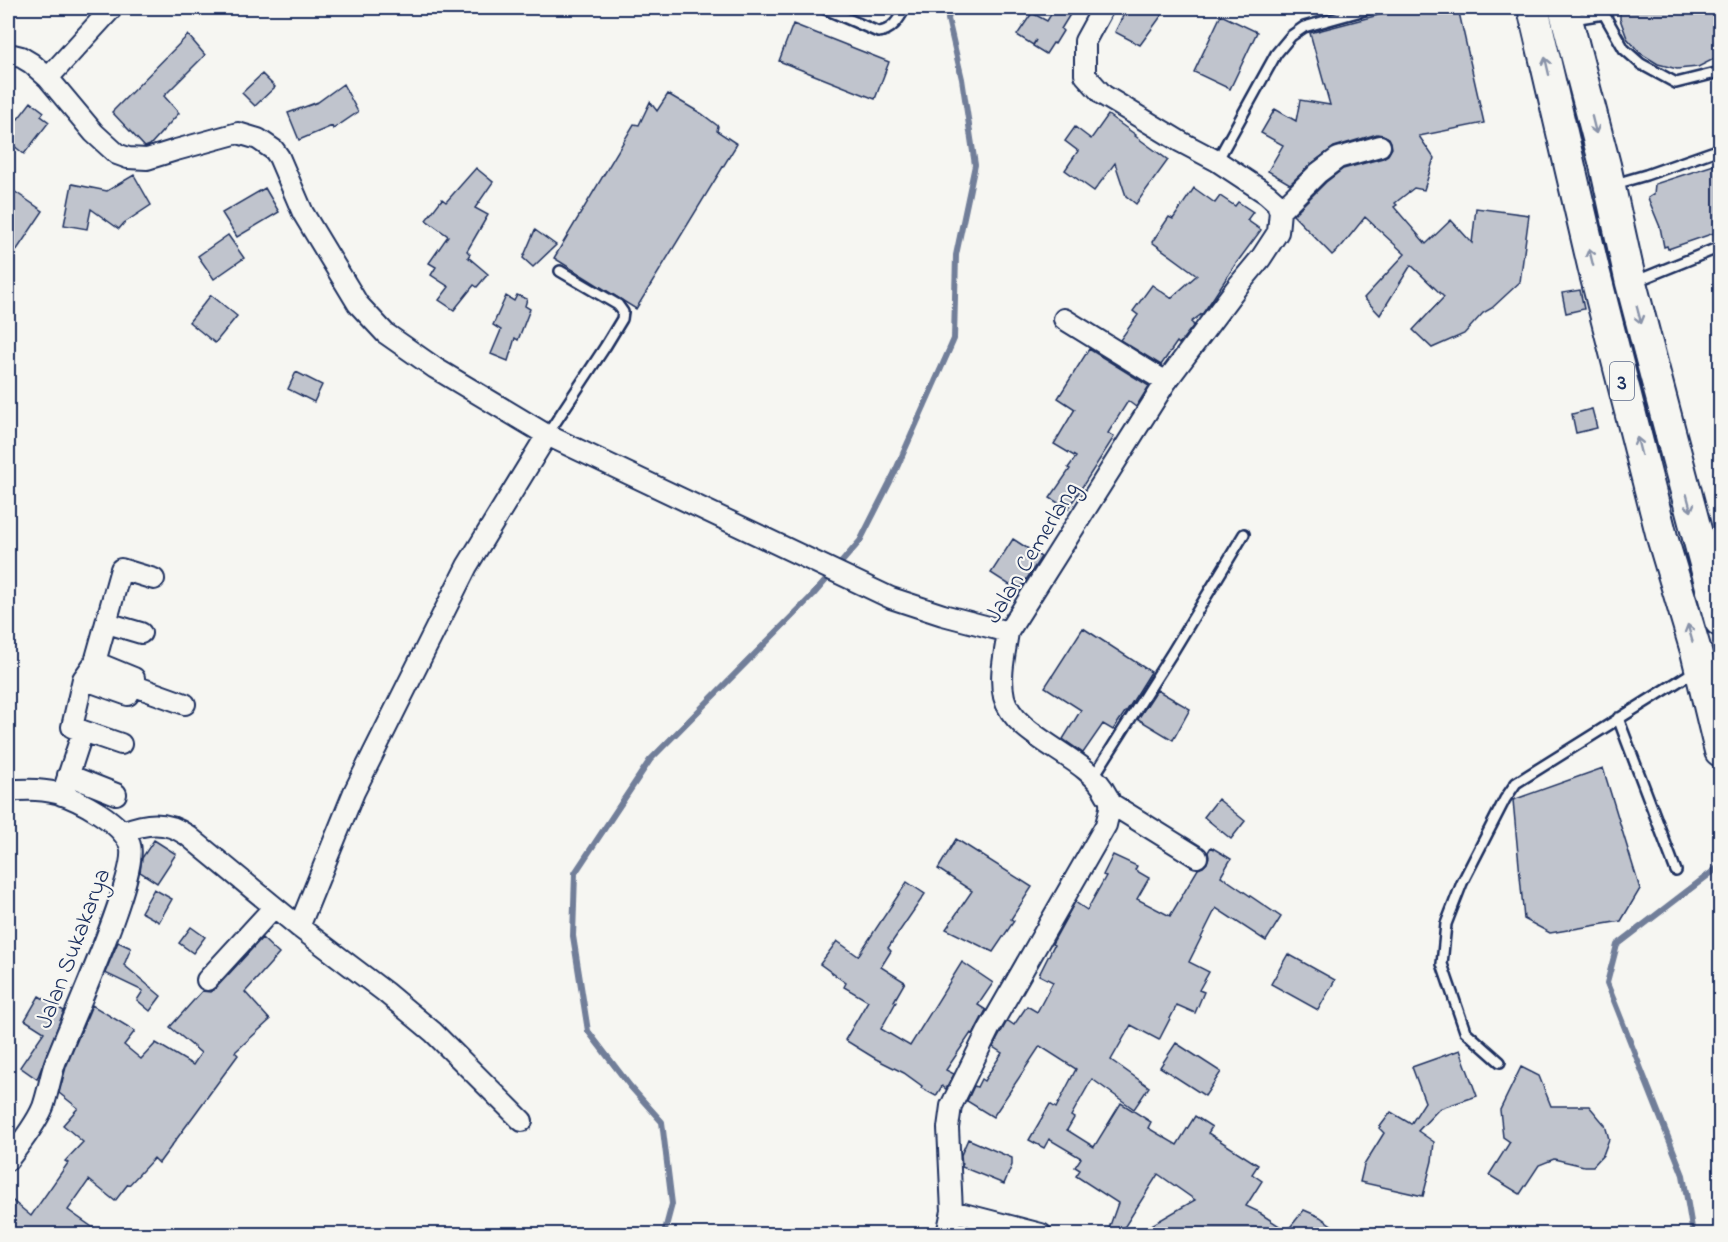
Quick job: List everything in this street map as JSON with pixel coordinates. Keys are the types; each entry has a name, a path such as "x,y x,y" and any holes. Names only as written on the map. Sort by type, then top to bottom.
{"main road":[{"name":"3","path":"1533,8 1600,294 1720,751"},
{"name":"3","path":"1566,14 1631,283 1720,621"}],"street":[{"path":"48,78 112,8"},
{"path":"1102,8 1085,41 1085,75 1103,95 1217,161 1267,194 1276,202 1280,211 1338,158 1380,146"},
{"path":"8,56 21,57 31,63 48,78 94,133 117,154 128,158 147,159 238,133 266,144 279,157 303,213 358,304 370,319 385,333 435,368 547,435 891,598 943,615 1008,632"},
{"name":"Jalan Cemerlang","path":"1110,803 1104,789 1094,776 1033,733 1014,715 1004,698 1002,668 1008,632 1166,382 1261,258 1278,232 1280,211"},
{"path":"1064,319 1166,382"},
{"path":"298,927 354,792 467,566 547,435"},
{"path":"121,744 72,727 83,679 95,662 121,569 154,579"},
{"path":"107,623 141,633"},
{"path":"83,679 128,695 134,678 95,662"},
{"path":"132,685 185,704"},
{"path":"62,795 83,731"},
{"path":"69,775 116,794"},
{"path":"8,791 38,790 62,795 87,806 122,832 148,824 168,825 179,830 298,927 385,992 433,1032 522,1121"},
{"path":"947,1234 952,1211 948,1128 951,1106 989,1029 1106,825 1110,803 1197,857"},
{"name":"Jalan Sukakarya","path":"8,1160 42,1108 54,1065 89,982 124,887 129,869 130,846 122,832"},
{"path":"207,981 274,907"},
{"path":"952,1211 1041,1234"}],"lane":[{"path":"823,8 878,32 886,31 898,21 905,8"},
{"path":"1217,161 1276,54 1291,36 1304,27 1372,8"},
{"path":"1566,14 1606,11 1624,49 1641,64 1676,83 1720,72"},
{"path":"1609,186 1720,149"},
{"path":"1631,283 1720,247"},
{"path":"547,435 605,347 622,319 623,312 618,305 560,271"},
{"path":"1094,776 1244,534"},
{"path":"1500,1062 1465,1031 1442,964 1446,924 1462,883 1504,799 1516,783 1700,668"},
{"path":"1618,718 1676,871"}],"building":[{"path":"1055,8 1074,8 1061,29 1063,31 1046,54 1033,46 1036,40 1033,45 1017,35 1032,13 1047,21"},
{"path":"1127,8 1167,8 1140,45 1115,32"},
{"path":"1405,8 1458,8 1484,123 1419,136 1434,158 1424,190 1414,188 1395,203 1397,205 1394,207 1426,244 1451,220 1472,243 1476,208 1529,215 1520,282 1492,308 1483,313 1464,334 1432,348 1413,330 1444,297 1411,265 1380,315 1364,298 1405,254 1365,217 1332,255 1293,215 1326,182 1343,169 1388,155 1392,148 1389,138 1377,134 1334,147 1290,184 1268,171 1283,145 1261,133 1275,109 1296,121 1300,100 1330,105 1310,33"},
{"path":"1620,8 1720,8 1720,53 1716,58 1698,67 1677,69 1658,64 1640,53 1627,38 1620,19"},
{"path":"1221,15 1257,32 1230,89 1194,72"},
{"path":"793,24 889,62 875,99 779,61"},
{"path":"188,35 205,55 164,96 179,113 150,145 145,147 112,112"},
{"path":"262,74 275,87 255,106 242,93"},
{"path":"343,84 358,112 333,129 332,126 299,140 288,113 318,102"},
{"path":"668,94 702,114 718,126 717,131 737,144 636,309 554,258 634,124 639,125 650,102 657,111"},
{"path":"31,102 44,112 41,116 49,122 24,154 8,141 8,111 18,119"},
{"path":"1108,115 1168,160 1136,204 1126,196 1115,163 1094,191 1065,170 1078,151 1065,141 1075,127 1091,139"},
{"path":"1720,163 1720,231 1668,249 1667,246 1664,247 1660,227 1648,198 1654,194 1655,184"},
{"path":"476,168 493,182 475,208 488,215 467,251 470,254 468,257 488,274 477,287 474,285 454,310 439,300 449,287 431,275 436,267 429,263 448,236 426,220 442,199 446,202"},
{"path":"134,175 151,205 119,229 91,209 87,229 64,225 72,184 107,191"},
{"path":"8,187 43,211 8,263"},
{"path":"265,188 279,212 237,237 222,213"},
{"path":"1194,188 1215,203 1220,196 1235,206 1238,202 1253,212 1247,220 1261,230 1203,313 1191,322 1194,325 1179,344 1177,342 1161,365 1120,340 1138,315 1133,311 1152,285 1171,298 1197,275 1152,242 1169,217 1173,219"},
{"path":"535,230 556,245 533,267 523,258"},
{"path":"228,235 244,258 214,279 198,256"},
{"path":"1580,290 1584,309 1566,313 1562,293"},
{"path":"211,295 237,316 215,343 189,322"},
{"path":"517,295 527,299 525,306 530,309 518,340 515,338 508,361 491,354 501,330 493,325 506,296 514,301"},
{"path":"1089,349 1149,386 1136,407 1128,401 1108,433 1114,437 1068,509 1050,498 1076,457 1054,444 1075,409 1058,398"},
{"path":"296,372 322,385 314,402 288,389"},
{"path":"1592,409 1597,428 1576,433 1572,414"},
{"path":"1013,539 1041,557 1019,591 991,573"},
{"path":"1083,628 1151,672 1113,730 1103,724 1083,753 1063,739 1081,710 1045,687"},
{"path":"1157,690 1190,709 1173,740 1138,719"},
{"path":"1603,768 1640,889 1621,921 1550,933 1524,919 1513,800"},
{"path":"1218,799 1245,821 1231,839 1204,817"},
{"path":"956,839 1032,887 1011,919 1014,921 993,952 946,929 972,891 938,869"},
{"path":"154,840 176,854 157,883 140,872 142,858"},
{"path":"1211,847 1231,859 1221,876 1281,917 1266,941 1216,908 1189,962 1209,972 1199,990 1204,992 1195,1013 1177,1005 1159,1040 1131,1025 1111,1060 1149,1087 1134,1109 1092,1079 1071,1116 1074,1118 1067,1130 1094,1147 1121,1103 1151,1122 1148,1128 1177,1145 1195,1116 1212,1127 1208,1133 1258,1165 1252,1174 1262,1181 1246,1206 1261,1213 1287,1231 1304,1210 1320,1217 1344,1234 1136,1234 1195,1200 1158,1174 1120,1234 1107,1234 1118,1203 1076,1176 1080,1170 1075,1167 1081,1158 1049,1139 1044,1148 1029,1140 1050,1104 1056,1108 1076,1069 1040,1046 993,1117 967,1101 974,1086 977,1087 981,1079 984,1081 1002,1053 993,1047 1006,1023 1008,1021 1014,1025 1027,1006 1037,1012 1053,982 1039,975 1054,945 1052,944 1075,902 1087,910 1106,876 1103,875 1113,855 1137,866 1135,870 1149,878 1137,899 1170,916 1198,869 1207,863"},
{"path":"907,882 925,894 888,948 891,951 881,967 905,982 881,1029 910,1046 962,962 993,983 978,1005 986,1010 973,1034 971,1033 946,1070 954,1074 946,1089 942,1086 936,1096 921,1088 922,1086 904,1073 845,1040 868,1001 844,987 846,983 820,964 837,941 858,956"},
{"path":"154,889 172,899 159,922 141,912"},
{"path":"191,927 205,937 193,953 179,943"},
{"path":"262,938 279,954 245,992 270,1020 235,1052 238,1055 159,1163 154,1158 115,1201 89,1180 68,1210 102,1234 8,1234 8,1197 31,1216 68,1163 65,1161 83,1142 63,1125 78,1108 59,1093 66,1067 92,1005 135,1031 124,1045 141,1059 156,1043 193,1065 201,1053 170,1027 202,991 210,992 216,988"},
{"path":"118,942 131,948 124,965 161,996 150,1011 137,1000 143,991 105,973"},
{"path":"1288,954 1335,980 1318,1010 1271,984"},
{"path":"39,996 64,1011 37,1079 20,1067 44,1032 25,1020"},
{"path":"1176,1043 1221,1072 1205,1096 1160,1067"},
{"path":"1460,1050 1477,1096 1439,1109 1418,1131 1434,1142 1432,1161 1423,1196 1360,1182 1364,1165 1384,1133 1379,1128 1391,1112 1411,1124 1425,1102 1412,1067"},
{"path":"1521,1067 1539,1076 1551,1106 1589,1106 1605,1125 1609,1139 1603,1155 1593,1166 1554,1159 1539,1165 1520,1194 1489,1175 1510,1142 1503,1137 1500,1110"},
{"path":"968,1139 1012,1158 1012,1165 1004,1184 962,1167 961,1155"}],"waterway":[{"path":"664,1234 672,1204 662,1122 630,1086 588,1031 573,936 575,873 650,760 813,595 860,541 894,474 954,339 956,255 975,165 962,79 948,19 951,8"},
{"path":"1693,1234 1683,1175 1607,983 1617,945 1720,866"}]}
